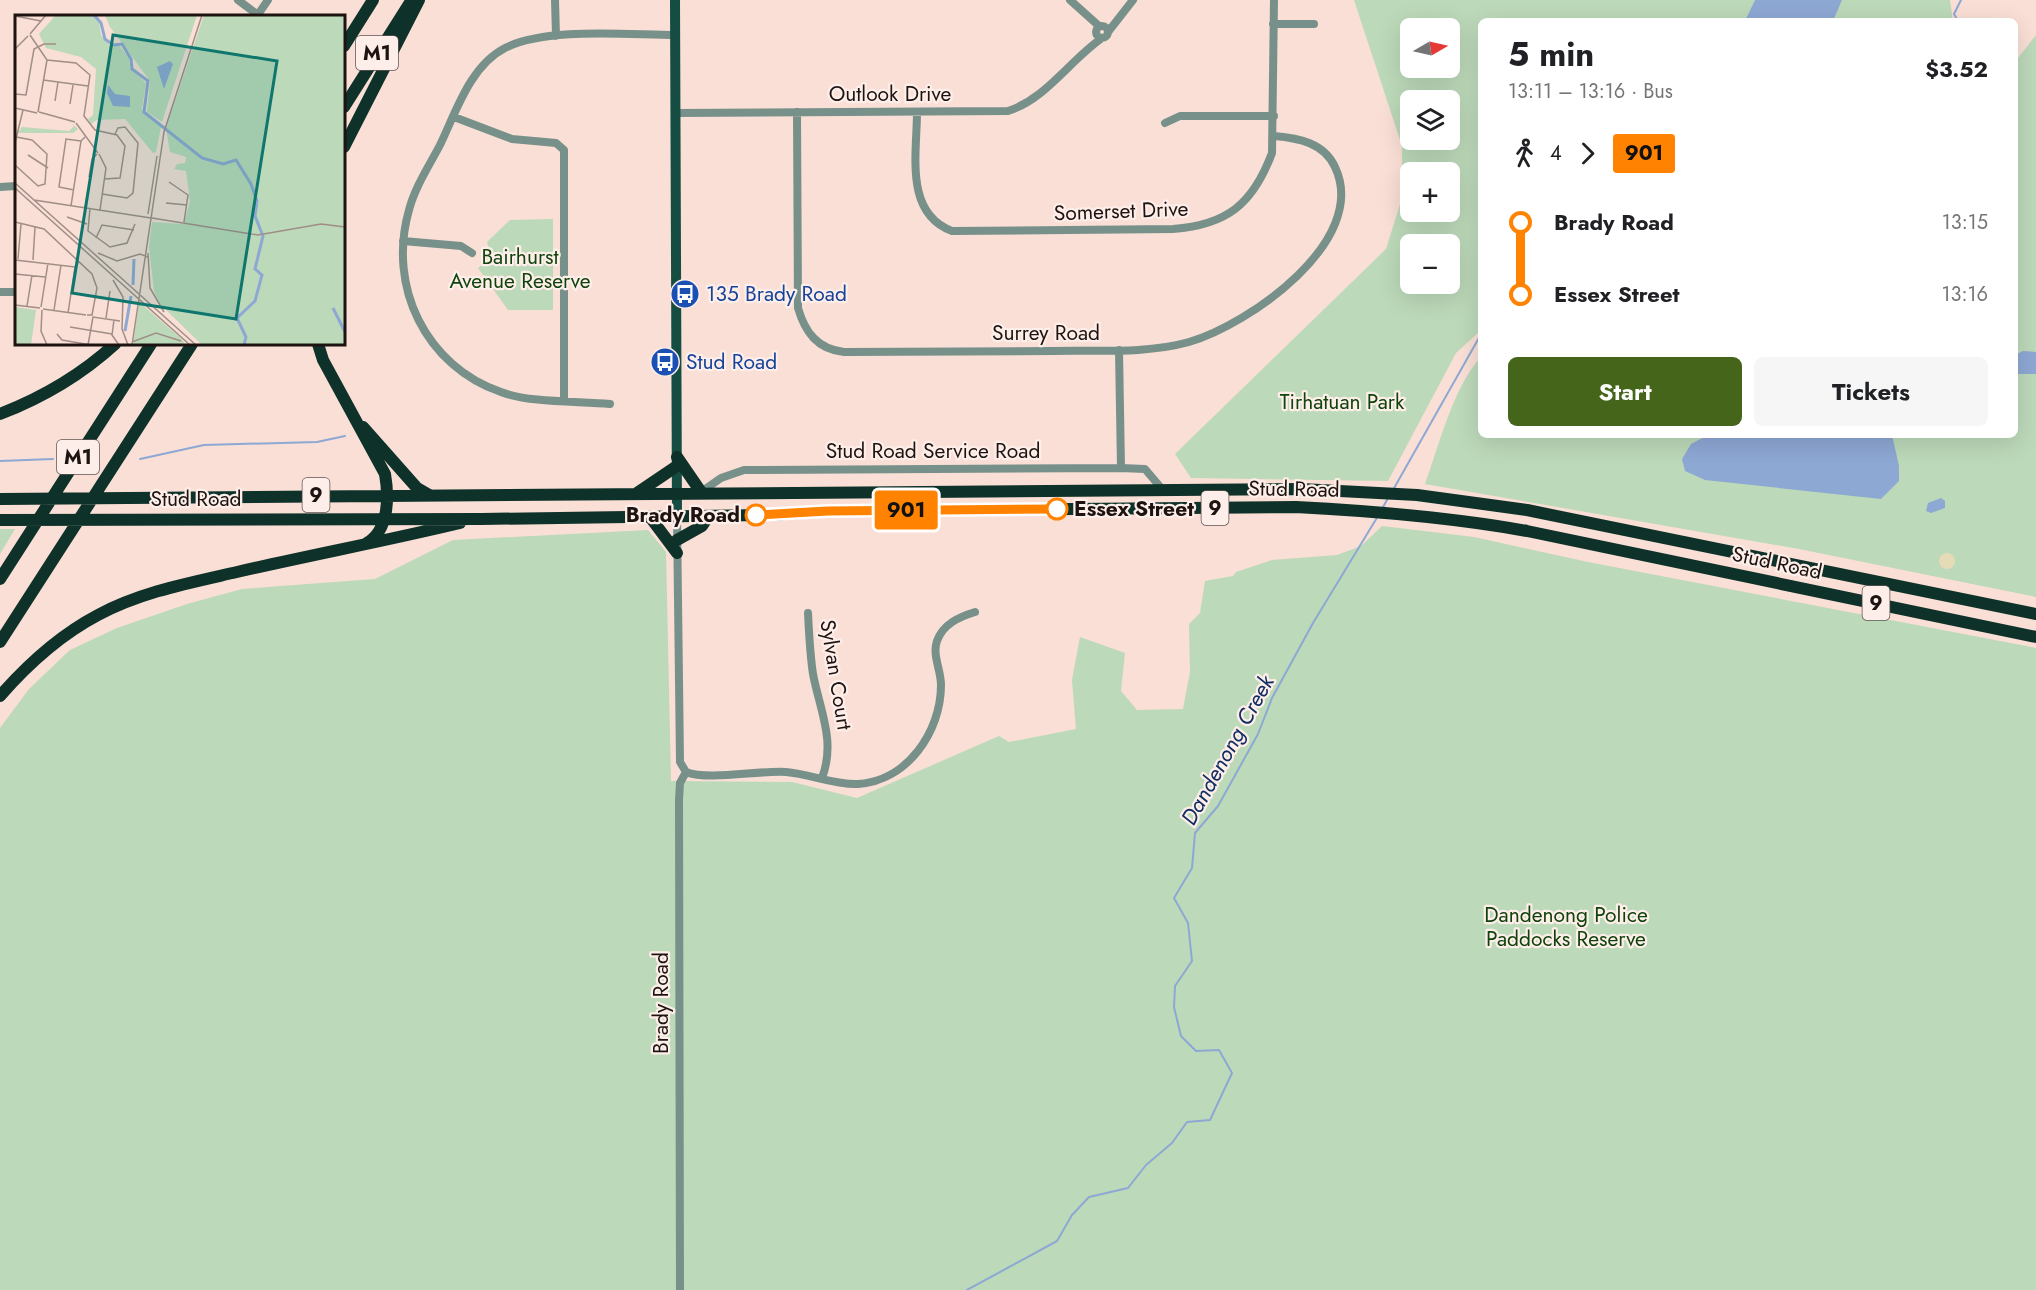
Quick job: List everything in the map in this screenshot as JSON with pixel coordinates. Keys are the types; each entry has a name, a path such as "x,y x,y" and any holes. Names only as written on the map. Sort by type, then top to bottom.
{"highway":[{"name":"M1","path":"345,44 373,0"},
{"name":"M1","path":"345,105 411,0"},
{"path":"345,145 419,0"},
{"path":"0,414 38,400 67,383 114,345"},
{"name":"M1","path":"0,579 150,345"},
{"name":"M1","path":"0,642 191,345"},
{"path":"318,345 323,360 385,474 384,518 378,535 363,545"},
{"path":"357,423 366,428 417,488 429,495"},
{"path":"637,493 677,461 701,492"},
{"name":"Stud Road","path":"0,499 203,495 1162,489 1365,490 1527,510 2036,614"},
{"name":"Stud Road","path":"0,520 481,519 677,517 828,511 1296,507 1352,510 1468,520 2036,637"},
{"path":"650,517 677,547 702,526 708,516"},
{"path":"0,696 19,674 62,637 97,615 136,597 271,564 481,519"}],"main road":[{"name":"Brady Road","path":"675,0 677,517"}],"street":[{"path":"238,0 256,15"},
{"path":"258,15 268,0"},
{"path":"555,0 556,36"},
{"path":"1070,0 1100,30"},
{"name":"Outlook Drive","path":"676,113 1008,111 1034,100 1082,52 1100,30 1133,0"},
{"name":"Somerset Drive","path":"917,112 919,199 926,212 938,223 961,232 1173,229 1205,225 1220,220 1251,196 1264,176 1272,153 1274,0"},
{"path":"1273,24 1314,24"},
{"path":"610,404 503,393 479,383 451,365 427,337 410,304 402,272 403,241 409,209 454,117 478,72 502,50 527,39 556,36 675,35"},
{"name":"Surrey Road","path":"797,112 798,308 803,324 815,341 835,351 844,352 1119,350 1165,347 1218,332 1250,315 1277,295 1316,253 1339,211 1342,196 1338,174 1329,157 1315,145 1298,138 1274,136"},
{"path":"1166,123 1180,116 1274,116"},
{"path":"454,117 512,139 556,142 564,150 564,399"},
{"path":"0,187 15,186"},
{"path":"403,241 461,246 472,253"},
{"path":"1119,350 1121,468"},
{"name":"Stud Road Service Road","path":"701,492 721,478 744,470 1144,468 1162,489"},
{"name":"Brady Road","path":"677,517 680,759 686,772 680,783 679,800 680,1290"},
{"path":"686,772 696,774 778,772 846,784 869,782 897,771 915,754 932,728 938,710 941,680 936,646 939,637 946,625 975,612"},
{"name":"Sylvan Court","path":"808,613 813,675 828,732 826,767 822,778"}],"green space":[{"name":"Tirhatuan Park","path":"1354,0 1950,0 1953,18 1478,18 1478,333 1456,353 1388,481 1191,478 1175,454 1386,249 1400,204 1400,222 1460,222 1460,162 1402,162 1402,150 1460,150 1460,90 1400,90 1400,140"},
{"path":"2036,35 2036,597 1799,549 1425,484 1454,401 1470,370 1478,360 1478,438 2018,438 2018,58"},
{"name":"Bairhurst Avenue Reserve","path":"553,219 553,310 508,310 478,268 487,261 489,248 487,242 510,220"},
{"name":"Dandenong Police Paddocks Reserve","path":"1382,526 1474,537 1588,562 2036,648 2036,1290 0,1290 0,728 29,689 70,650 117,628 187,604 242,589 375,579 453,540 648,530 666,552 671,781 792,782 857,798 999,736 1009,742 1076,729 1072,680 1080,637 1125,653 1121,691 1137,710 1183,709 1190,672 1189,624 1200,613 1205,581 1233,576 1236,572 1272,560 1337,555 1361,546"},
{"path":"0,529 15,529 0,554"}],"sand":[{"path":"1947,553 1955,561 1947,569 1939,561"}],"water":[{"path":"1755,0 1842,0 1834,18 1746,18"},
{"path":"2023,351 2036,352 2036,374 2018,374 2018,354"},
{"path":"1702,438 1893,438 1899,466 1899,481 1881,499 1705,480 1685,471 1682,459 1691,444"},
{"path":"1941,498 1945,501 1945,508 1931,513 1926,511 1928,503"}],"waterway":[{"name":"Dandenong Creek","path":"1956,18 1954,14 1961,0"},
{"name":"Dandenong Creek","path":"1393,490 1478,340"},
{"path":"140,459 204,445 317,442 345,436"},
{"path":"0,461 53,459"},
{"name":"Dandenong Creek","path":"1382,509 1388,498"},
{"name":"Dandenong Creek","path":"967,1290 1057,1241 1072,1215 1089,1197 1128,1188 1146,1165 1172,1143 1187,1122 1210,1120 1232,1073 1219,1050 1196,1051 1181,1036 1174,1007 1175,986 1192,961 1188,923 1174,898 1192,868 1195,833 1218,806 1258,734 1272,698 1313,623 1378,516"}],"bus line":[{"name":"901","path":"756,515 828,511 1057,509"}],"place":[{"name":"135 Brady Road","path":"685,294"},
{"name":"Stud Road","path":"665,362"},
{"name":"Essex Street","path":"1057,509"},
{"name":"Brady Road","path":"756,515"}]}
